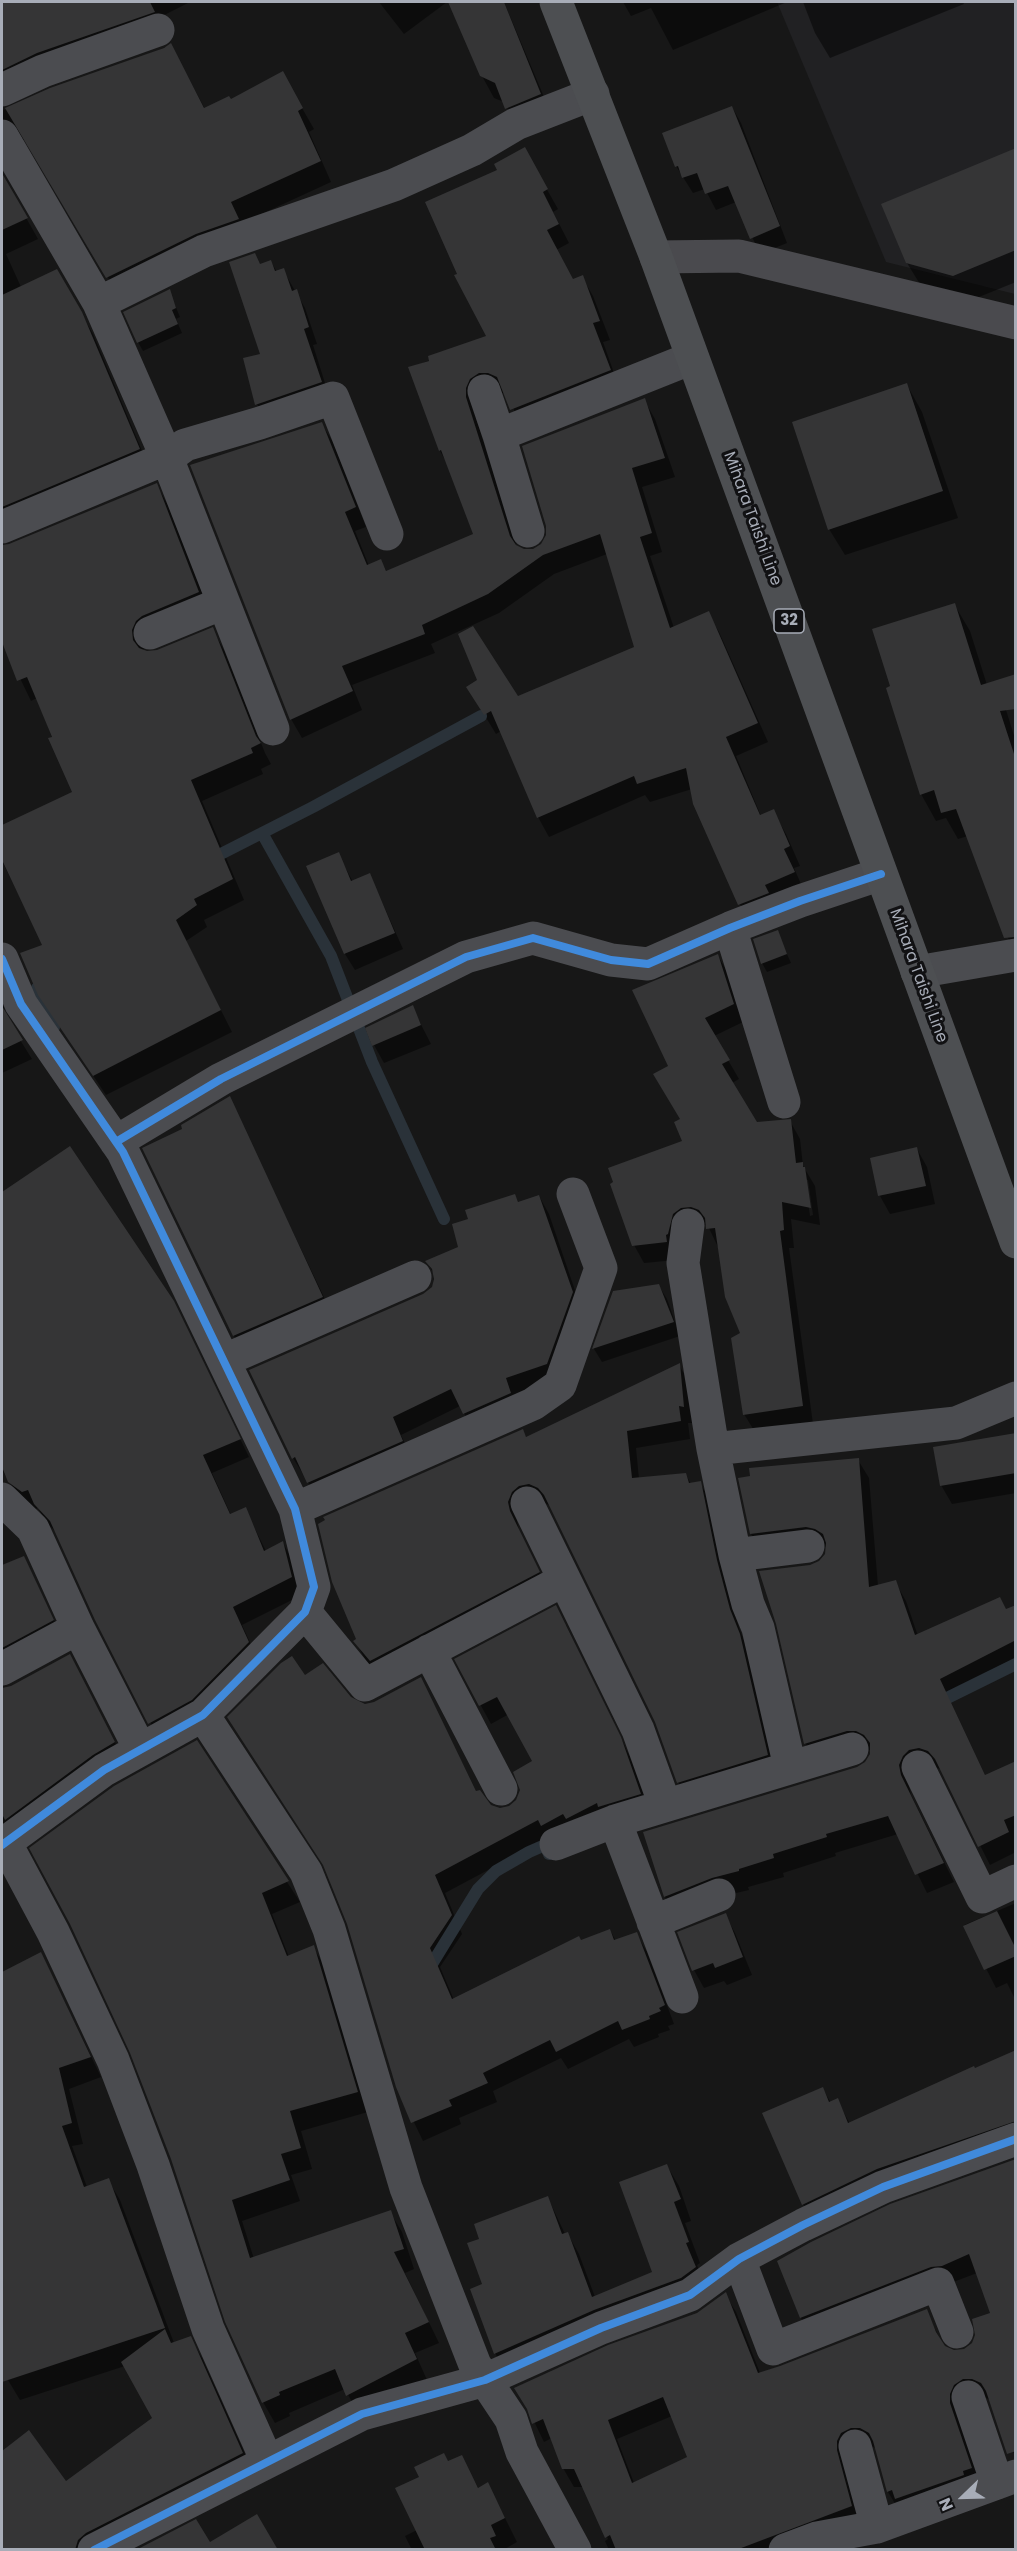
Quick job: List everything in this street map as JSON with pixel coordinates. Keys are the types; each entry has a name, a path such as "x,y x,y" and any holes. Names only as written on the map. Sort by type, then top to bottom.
{"main road":[{"name":"Mihara Taishi Line","path":"556,2 656,257 1016,1242"}],"street":[{"path":"2,90 43,71 158,30"},
{"path":"99,303 204,251 394,185 472,150 516,124 593,94"},
{"path":"2,136 99,303 167,458 273,729"},
{"path":"656,257 739,256 1016,323"},
{"path":"499,435 692,358"},
{"path":"484,391 528,531"},
{"path":"2,526 167,458 185,445 333,398 387,534"},
{"path":"150,633 223,603"},
{"path":"116,1142 221,1079 466,957 533,938 611,960 648,964 730,928 800,901 881,874"},
{"path":"730,928 784,1102"},
{"path":"917,972 1016,955"},
{"path":"2,959 21,1004 123,1152 295,1509 314,1587 305,1612 203,1715 104,1770 3,1843 53,1932 112,2060 153,2165 208,2329 267,2461"},
{"path":"295,1509 533,1404 560,1385 601,1268 573,1194"},
{"path":"687,1225 683,1263 713,1449 735,1555 748,1604 758,1628 790,1767"},
{"path":"225,1360 415,1277"},
{"path":"713,1449 956,1423 1016,1398"},
{"path":"2,1499 33,1529 78,1628 140,1749"},
{"path":"526,1503 638,1730 665,1805"},
{"path":"735,1555 808,1546"},
{"path":"305,1612 365,1685 564,1580"},
{"path":"2,1669 78,1628"},
{"path":"429,1651 501,1789"},
{"path":"203,1715 306,1872 329,1929 406,2188 476,2365 511,2419 522,2452 575,2550"},
{"path":"556,1844 615,1821 852,1749"},
{"path":"918,1767 982,1897 1016,1881"},
{"path":"615,1821 682,1997"},
{"path":"653,1922 719,1895"},
{"path":"94,2550 146,2538 267,2461 363,2414 485,2380 601,2328 690,2295 739,2259 803,2225 883,2187 1016,2139"},
{"path":"739,2259 773,2349 938,2284 957,2332"},
{"path":"785,2550 816,2538 878,2527 1006,2480 968,2397"},
{"path":"855,2446 878,2527"}],"shaded area":[{"path":"777,2 1015,2 1015,294 886,262"}],"building":[{"path":"2,2 150,2 155,12 37,53 2,70"},
{"path":"448,2 504,2 541,94 505,109 495,83 480,76"},
{"path":"171,43 204,108 229,96 231,99 283,71 303,108 298,111 321,161 231,202 239,219 196,234 106,278 5,108 50,88 164,48"},
{"path":"732,106 780,226 750,239 728,186 705,194 697,173 682,178 678,166 675,167 662,133"},
{"path":"525,147 548,189 543,192 559,224 547,230 573,279 583,275 600,321 593,323 611,370 510,410 497,377 488,373 479,373 470,379 466,388 466,397 510,536 516,545 524,549 533,549 541,544 546,535 546,526 522,446 645,398 665,458 632,468 652,533 640,537 670,628 709,611 758,723 726,737 760,815 774,809 790,846 784,849 795,872 765,885 769,893 738,905 693,804 686,768 637,784 634,776 537,818 491,711 484,715 466,687 477,680 458,634 473,626 518,696 634,647 600,534 543,555 488,594 422,625 425,634 342,666 353,691 290,720 190,465 322,422 356,507 345,512 367,565 381,559 386,571 473,534 408,367 429,361 428,356 486,336 454,275 457,274 425,202 497,170 494,164"},
{"path":"1016,148 1016,250 953,276 906,263 881,204"},
{"path":"2,176 28,218 2,230"},
{"path":"255,253 260,264 271,260 275,271 284,268 292,291 297,289 309,327 304,329 322,382 255,405 243,358 260,354 229,262"},
{"path":"57,269 82,312 140,449 2,507 2,295"},
{"path":"170,289 176,308 172,310 178,324 137,343 123,312"},
{"path":"907,383 943,491 828,530 792,422"},
{"path":"157,483 199,592 142,616 136,621 132,630 133,640 139,648 147,651 157,650 213,627 256,736 261,743 251,748 253,753 191,780 233,879 194,899 197,905 176,920 221,1010 93,1076 38,995 20,953 42,945 2,860 2,825 72,792 48,738 52,737 27,677 17,681 2,642 2,545"},
{"path":"955,603 981,685 1016,674 1016,709 1000,711 1016,760 1016,937 1004,938 956,809 941,813 934,790 920,795 886,688 890,686 872,629"},
{"path":"339,852 351,881 370,873 395,933 344,954 306,866"},
{"path":"778,930 787,954 761,964 753,939"},
{"path":"718,954 734,1004 705,1018 730,1060 722,1064 757,1122 791,1119 796,1163 803,1162 803,1167 805,1167 811,1208 782,1202 784,1230 780,1231 803,1406 743,1415 731,1338 740,1333 725,1297 715,1228 706,1229 705,1218 699,1210 691,1207 681,1208 673,1214 666,1235 667,1242 632,1246 610,1184 613,1182 608,1168 682,1141 674,1122 680,1119 653,1074 668,1066 632,990"},
{"path":"413,1005 421,1025 372,1046 365,1028"},
{"path":"2,1006 23,1040 2,1050"},
{"path":"230,1096 323,1297 233,1336 142,1148 182,1129 181,1125"},
{"path":"70,1146 174,1301 241,1439 203,1455 230,1514 246,1507 264,1551 283,1541 292,1577 233,1607 249,1642 192,1700 148,1724 95,1620 50,1521 34,1504 28,1490 22,1492 8,1482 2,1467 2,1192"},
{"path":"917,1147 926,1186 878,1196 870,1158"},
{"path":"515,1194 518,1202 539,1195 573,1292 547,1364 506,1378 511,1393 463,1414 451,1389 393,1417 403,1441 307,1483 295,1457 292,1459 249,1370 423,1294 432,1287 434,1279 432,1269 425,1261 458,1247 452,1224 468,1219 465,1210"},
{"path":"659,1284 674,1322 592,1349 613,1291"},
{"path":"680,1363 684,1407 679,1406 681,1421 627,1431 632,1478 686,1473 689,1483 701,1481 717,1560 730,1609 740,1634 768,1755 677,1783 655,1722 544,1495 538,1488 529,1484 519,1486 512,1492 508,1502 510,1511 540,1572 370,1661 353,1641 356,1639 332,1582 318,1524 325,1520 323,1517 523,1429 526,1437"},
{"path":"1016,1433 1016,1473 940,1486 933,1447"},
{"path":"859,1458 869,1587 896,1580 915,1635 1000,1597 1006,1609 1016,1605 1016,1640 940,1679 985,1775 1016,1761 1016,1815 1004,1820 1009,1832 978,1847 935,1759 928,1751 919,1748 909,1750 903,1756 899,1765 901,1775 944,1863 915,1875 888,1816 826,1834 827,1837 773,1854 774,1858 712,1878 664,1897 643,1832 857,1767 865,1762 870,1754 870,1743 864,1735 856,1731 847,1731 804,1744 776,1624 759,1571 810,1565 819,1561 825,1554 826,1543 823,1534 806,1527 750,1534 738,1478 750,1476 749,1468"},
{"path":"24,1556 54,1620 2,1648 2,1565"},
{"path":"556,1605 621,1737 641,1794 598,1807 597,1803 566,1819 563,1814 541,1826 538,1820 435,1875 452,1915 430,1948 452,1999 579,1936 581,1940 610,1929 614,1940 637,1932 665,2005 659,2008 661,2011 649,2016 650,2019 622,2030 618,2021 556,2052 550,2040 483,2073 488,2083 449,2100 452,2106 411,2123 396,2087 347,1924 323,1865 227,1717 281,1663 292,1656 305,1675 323,1663 351,1697 365,1704 374,1702 421,1677 476,1791 480,1790 491,1805 500,1808 509,1806 516,1800 520,1790 513,1772 532,1761 497,1697 479,1706 454,1659"},
{"path":"70,1654 115,1742 93,1755 5,1820 2,1814 2,1688 11,1686"},
{"path":"197,1740 289,1881 262,1893 287,1956 314,1945 358,2092 290,2111 301,2148 281,2154 290,2180 232,2200 250,2258 391,2210 404,2249 394,2252 429,2322 405,2333 417,2359 346,2396 335,2369 279,2392 280,2395 262,2403 225,2322 171,2159 130,2053 70,1924 29,1848 114,1786"},
{"path":"997,1911 1016,1949 1016,1956 984,1970 963,1926"},
{"path":"726,1913 743,1957 715,1968 713,1963 692,1971 677,1932"},
{"path":"41,1952 91,2057 59,2068 72,2123 62,2126 84,2187 109,2178 165,2328 2,2382 2,1972"},
{"path":"1016,2050 1016,2121 877,2169 802,2205 762,2113 823,2087 829,2102 838,2098 848,2123 974,2066 975,2068"},
{"path":"1016,2159 1016,2451 1007,2454 986,2391 981,2383 972,2379 963,2379 954,2385 950,2394 950,2403 972,2468 963,2471 964,2475 895,2499 892,2490 887,2492 869,2433 860,2428 851,2428 841,2433 837,2441 837,2450 852,2506 736,2550 616,2550 610,2535 605,2538 574,2469 562,2469 543,2419 532,2424 527,2409 514,2388 608,2345 697,2313 726,2292 758,2373 927,2309 936,2332 945,2346 954,2350 964,2349 972,2343 975,2335 972,2319 990,2313 969,2254 800,2318 777,2261 890,2204","holes":["663,2397 687,2457 632,2483 608,2420"]},
{"path":"667,2164 681,2199 674,2202 696,2267 681,2278 594,2310 494,2354 470,2289 482,2284 467,2243 479,2239 474,2224 548,2196 562,2234 568,2232 592,2297 652,2272 619,2182"},
{"path":"165,2329 171,2343 191,2336 243,2453 86,2533 78,2540 75,2550 2,2550 2,2451 29,2430 66,2481 152,2418 121,2362"},
{"path":"444,2453 448,2461 462,2455 478,2488 488,2482 505,2518 491,2525 496,2536 490,2538 496,2550 425,2550 395,2488 419,2477 414,2467"},
{"path":"257,2514 278,2550 136,2550 196,2519 210,2542"}],"waterway":[{"path":"209,860 313,807 481,716"},
{"path":"262,833 331,956 372,1062 444,1219"},
{"path":"37,988 54,1027"},
{"path":"935,1704 1016,1664"},
{"path":"427,1972 478,1889 496,1871 545,1845 549,1854"}],"cycle path":[{"path":"116,1142 221,1079 466,957 533,938 611,960 648,964 730,928 800,901 881,874"},
{"path":"2,959 21,1004 123,1152 295,1509 314,1587 305,1612 203,1715 104,1770 2,1845"},
{"path":"94,2550 362,2414 485,2380 601,2328 690,2295 739,2259 803,2225 883,2187 1016,2139"}]}
